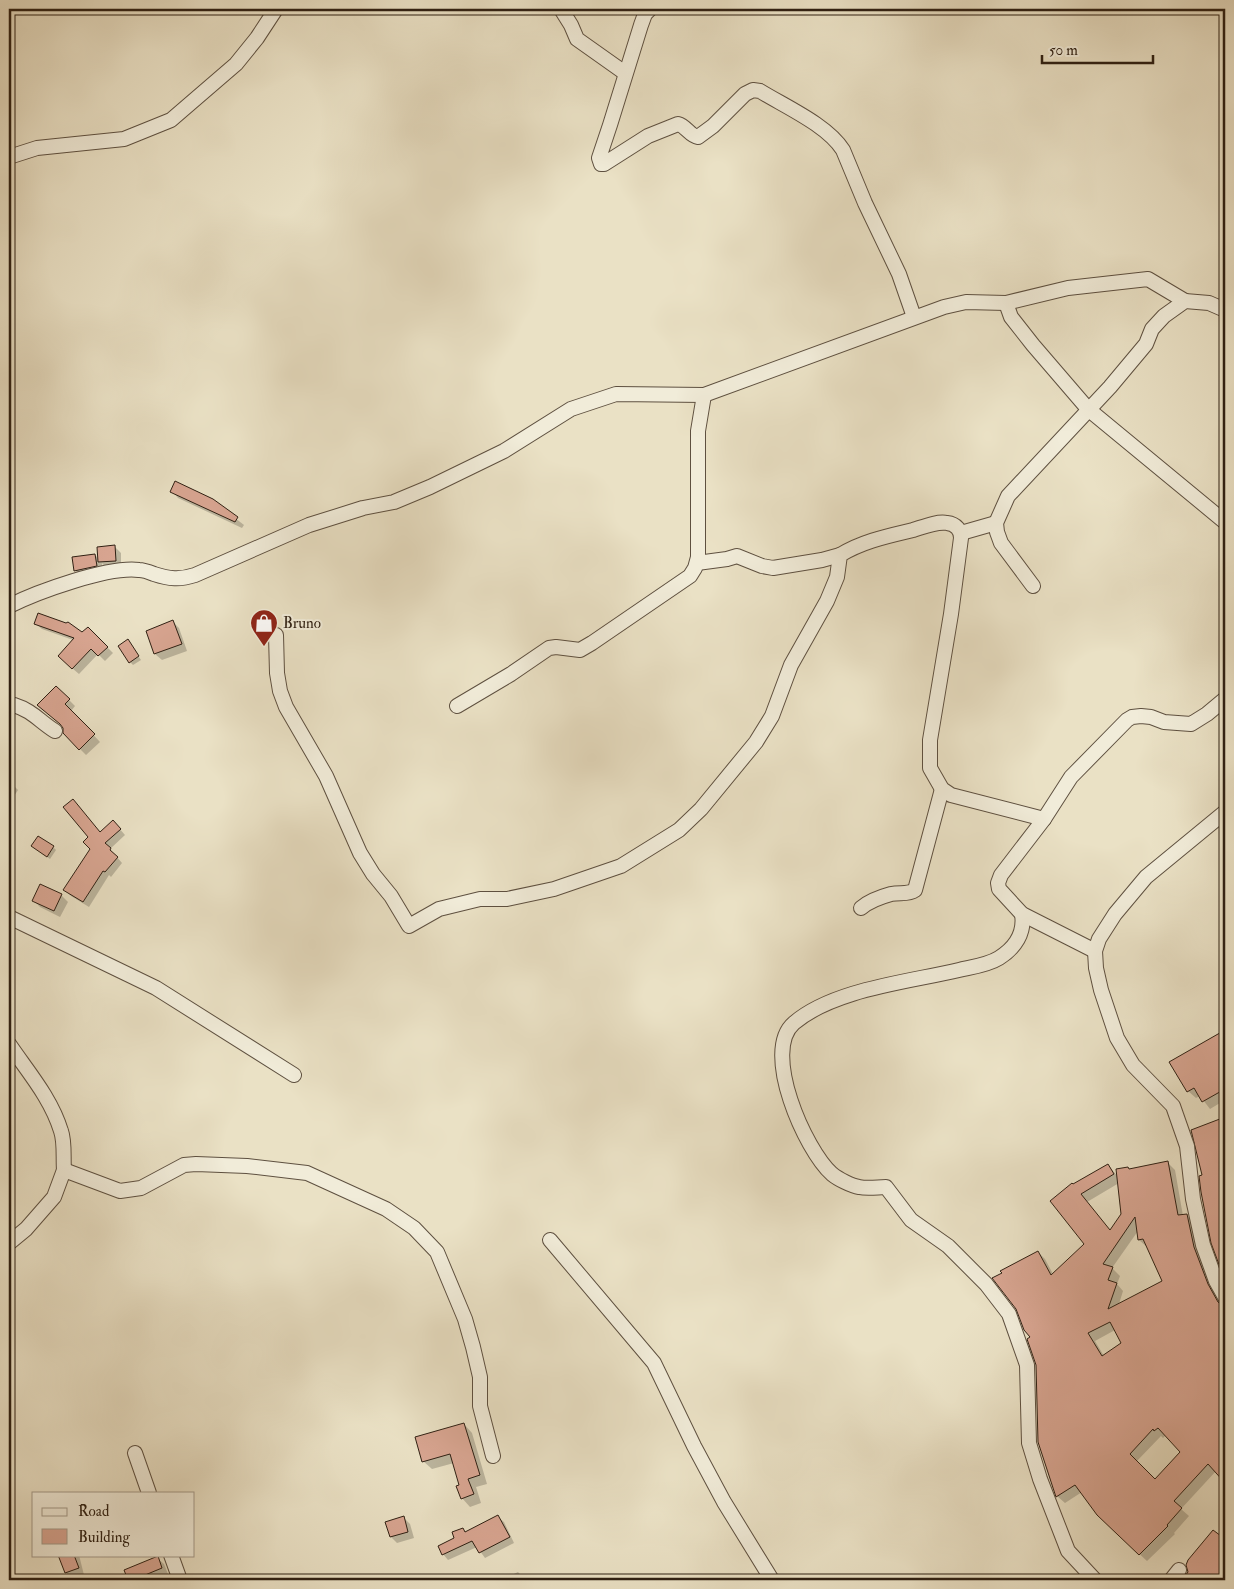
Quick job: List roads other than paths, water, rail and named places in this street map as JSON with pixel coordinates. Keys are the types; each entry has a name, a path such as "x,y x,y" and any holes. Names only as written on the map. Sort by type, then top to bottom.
{"street":[{"path":"9,158 37,148 124,139 171,120 236,64 257,38 276,9"},
{"path":"561,9 577,39 625,73"},
{"path":"650,9 644,18 598,158 601,164 648,136 678,124 682,124 694,136 698,137 713,126 745,94 753,90 760,91 828,132 843,150 865,203 899,274 914,317"},
{"path":"9,606 44,591 107,573 140,570 167,578 183,579 309,525 363,508 394,502 430,487 504,451 572,410 592,402 616,394 704,395 944,306 966,302 1006,303 1068,288 1148,279 1185,301 1209,303 1225,310"},
{"path":"1034,586 1002,543 997,532 996,523 1008,496 1110,387 1146,344 1152,329 1164,316 1185,301"},
{"path":"1006,303 1011,317 1088,409 1225,522"},
{"path":"457,706 550,648 580,650 592,644 690,576 697,563 698,431 704,395"},
{"path":"697,563 727,560 737,556 762,566 773,568 822,560 875,539 945,522 955,526 961,533 951,614 930,740 930,768 942,789 951,795 1044,819"},
{"path":"961,533 996,523"},
{"path":"276,635 277,673 280,691 286,707 326,776 360,853 373,874 391,896 409,926 439,909 480,899 507,899 554,889 612,869 636,857 679,830 701,809 756,742 772,716 791,664 827,601 837,576 840,554"},
{"path":"1096,950 1022,914 999,889 998,883 1001,875 1044,819 1071,777 1132,717 1146,716 1164,722 1191,724 1208,714 1225,699"},
{"path":"9,708 14,705 27,709 56,731"},
{"path":"861,908 868,902 892,894 910,893 915,890 942,789"},
{"path":"1225,812 1146,877 1115,914 1100,939 1096,950 1096,968 1101,990 1117,1038 1133,1064 1173,1106 1187,1146 1193,1199 1202,1245 1216,1281 1225,1297"},
{"path":"1022,914 1023,923 1020,937 998,959 951,972 877,987 833,1002 807,1014 793,1024 785,1034 781,1047 786,1086 792,1107 819,1160 834,1175 858,1188 886,1187 912,1220 948,1246 986,1284 1009,1314 1027,1365 1029,1443 1040,1479 1068,1551 1096,1580"},
{"path":"9,917 156,988 294,1075"},
{"path":"9,1044 40,1087 62,1132 64,1170 54,1197 26,1229 9,1243"},
{"path":"64,1170 120,1191 140,1188 184,1165 246,1166 307,1173 386,1209 414,1228 437,1252 465,1319 473,1347 480,1378 480,1406 494,1456"},
{"path":"550,1240 654,1363 694,1446 724,1502 772,1580"},
{"path":"135,1453 149,1492"},
{"path":"171,1556 180,1580"}],"place":[{"name":"Bruno","path":"264,647"}]}
